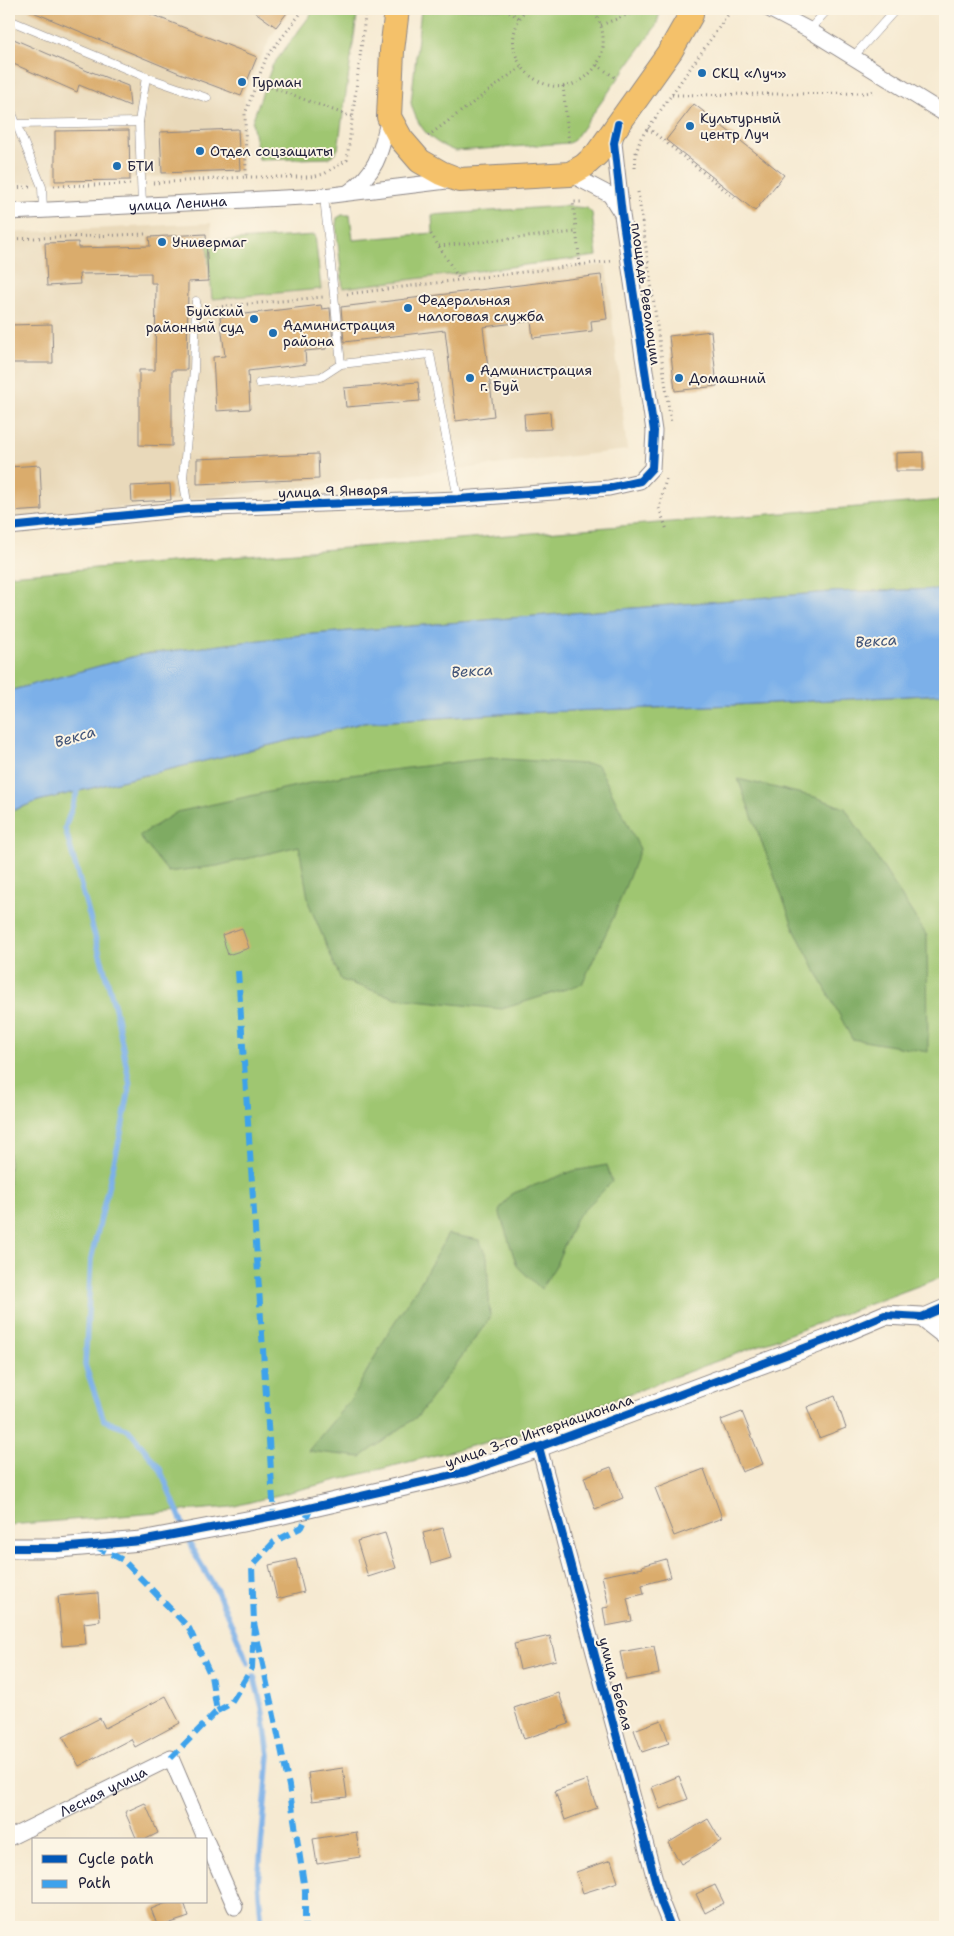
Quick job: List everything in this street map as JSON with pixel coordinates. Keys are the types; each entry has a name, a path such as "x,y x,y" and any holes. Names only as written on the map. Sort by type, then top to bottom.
{"main road":[{"path":"389,117 396,9"},
{"name":"площадь Революции","path":"389,117 401,139 420,161 441,173 459,180 570,174 584,166 596,154 671,50 694,11"}],"street":[{"path":"769,9 809,30 945,114"},
{"path":"347,194 364,182 374,167 382,148 389,117"},
{"name":"площадь Революции","path":"618,124 614,143 622,215 654,431 652,468"},
{"name":"площадь Революции","path":"570,174 595,185 610,195 622,215"},
{"name":"улица Ленина","path":"9,212 324,196 459,180"},
{"name":"улица 9 Января","path":"9,527 188,509 458,499 609,488 640,481 652,468"},
{"name":"улица 3-го Интернационала","path":"9,1548 58,1548 142,1541 374,1494 466,1472 539,1447 826,1340 885,1315 922,1317 945,1307"},
{"path":"922,1317 945,1335"},
{"name":"улица Бебеля","path":"539,1447 661,1902 671,1927"},
{"name":"Лесная улица","path":"9,1838 171,1758 205,1838"},
{"path":"208,1845 235,1907"}],"lane":[{"path":"809,30 828,9"},
{"path":"853,57 896,9"},
{"path":"9,20 146,78 207,98"},
{"path":"142,206 139,122 146,78"},
{"path":"9,106 18,124 42,187 43,210"},
{"path":"18,124 139,122"},
{"path":"324,196 341,364"},
{"path":"188,509 183,477 194,371 196,302"},
{"path":"259,383 321,377 341,364 430,354 458,499"}],"path":[{"path":"246,176 245,114 266,58 304,9"},
{"path":"9,188 141,184 246,176 311,177 324,174 347,160 366,9"},
{"path":"505,9 519,18"},
{"path":"526,9 519,18 514,30 515,56 529,76 551,86 563,86 576,82 588,76 597,65 602,52 604,38 601,25 594,12 590,9"},
{"path":"601,25 642,9"},
{"path":"635,170 636,153 641,138 732,9"},
{"path":"597,65 617,79"},
{"path":"428,136 521,67"},
{"path":"257,82 352,117"},
{"path":"563,86 569,144"},
{"path":"672,95 864,93 899,87"},
{"path":"648,128 736,199"},
{"path":"638,189 671,426"},
{"path":"580,265 573,202 589,202"},
{"path":"439,246 576,232"},
{"path":"9,239 146,234"},
{"path":"431,234 460,280"},
{"path":"610,252 613,270"},
{"path":"217,307 334,296 612,261"},
{"path":"667,530 659,508 669,470"}],"shaded area":[{"path":"9,9 290,9 271,37 245,91 242,173 9,184"},
{"path":"211,223 215,289 606,265 627,450 9,520 9,233"}],"green space":[{"path":"315,9 358,9 338,149 330,158 259,160 252,122 272,66"},
{"path":"421,9 661,9 656,26 574,140 569,143 455,151 432,139 417,120 411,103"},
{"path":"563,206 587,208 592,213 597,256 343,288 336,225 337,218 342,215 350,215 353,240 433,233 432,215"},
{"path":"315,235 321,289 212,299 207,242"},
{"path":"945,500 945,589 831,592 301,635 139,655 9,691 9,575"},
{"path":"945,694 945,1276 527,1432 231,1507 9,1525 9,812 38,801 362,723 514,713 735,705"},
{"path":"490,758 598,765 640,849 613,918 582,984 502,1009 396,998 341,980 309,904 299,846 217,866 168,872 139,836 177,812 342,776"},
{"path":"738,779 815,797 845,808 927,936 928,1052 852,1039 795,931"},
{"path":"607,1165 612,1182 576,1218 555,1267 541,1289 517,1266 499,1211 511,1194 573,1171"},
{"path":"448,1234 479,1240 487,1257 490,1318 418,1416 361,1457 308,1451 352,1398 392,1326 419,1285"}],"water":[{"name":"Векса","path":"945,589 945,694 735,705 514,713 362,723 38,801 9,812 9,691 139,655 301,635 831,592"}],"building":[{"path":"26,9 138,9 257,57 241,96 177,72"},
{"path":"251,9 290,9 276,27"},
{"path":"9,37 92,73 128,86 130,106 79,85 77,92 9,62"},
{"path":"694,104 784,175 755,211 666,140"},
{"name":"Отдел соцзащиты","path":"238,129 240,170 162,173 160,132"},
{"path":"129,130 130,180 55,181 55,131"},
{"path":"206,234 208,281 188,282 187,370 172,370 172,446 139,445 139,370 155,370 156,283 151,283 151,273 79,274 80,284 47,286 45,243 78,242 78,248 150,246 149,237"},
{"path":"601,275 607,319 591,321 592,331 533,338 531,321 483,327 494,416 456,421 445,330 344,342 341,307"},
{"name":"Администрация района","path":"321,305 322,309 330,308 333,343 326,344 326,349 305,351 306,364 248,371 250,409 216,411 213,357 225,356 220,317"},
{"path":"52,324 53,363 9,363 9,325"},
{"path":"711,331 717,386 675,391 669,336"},
{"path":"418,382 420,401 346,407 344,388"},
{"path":"550,412 551,429 525,430 524,414"},
{"path":"923,452 923,471 896,471 896,453"},
{"path":"318,454 319,479 197,484 197,459"},
{"path":"40,465 42,510 9,512 9,467"},
{"path":"170,484 171,500 132,502 131,486"},
{"path":"242,928 249,948 228,955 222,935"},
{"path":"835,1396 846,1428 819,1438 807,1407"},
{"path":"742,1412 763,1464 742,1472 721,1420"},
{"path":"611,1467 623,1498 595,1509 584,1477"},
{"path":"704,1469 722,1518 674,1536 655,1488"},
{"path":"443,1528 451,1558 431,1564 423,1533"},
{"path":"385,1533 396,1568 368,1577 357,1541"},
{"path":"296,1559 304,1592 277,1599 269,1565"},
{"path":"666,1559 671,1577 642,1585 644,1594 627,1598 632,1621 606,1626 603,1608 609,1607 602,1576 643,1568 642,1566"},
{"path":"98,1593 100,1621 84,1623 86,1644 62,1646 58,1596"},
{"path":"550,1636 556,1660 520,1669 514,1644"},
{"path":"654,1646 659,1674 626,1680 620,1652"},
{"path":"559,1693 569,1724 524,1739 514,1708"},
{"path":"166,1696 180,1723 135,1747 131,1739 79,1766 63,1737 100,1718 105,1728"},
{"path":"661,1720 669,1743 642,1752 634,1730"},
{"path":"343,1768 347,1797 312,1801 308,1773"},
{"path":"679,1776 688,1799 660,1809 652,1787"},
{"path":"587,1780 597,1808 565,1820 555,1791"},
{"path":"145,1803 158,1833 148,1838 136,1838 125,1812"},
{"path":"708,1819 721,1841 681,1864 668,1843"},
{"path":"356,1832 360,1857 317,1864 313,1839"},
{"path":"611,1860 618,1882 583,1893 576,1872"},
{"path":"715,1885 724,1903 705,1913 696,1894"},
{"path":"164,1904 185,1904 189,1917 158,1927 151,1909"}],"waterway":[{"path":"79,786 65,828 116,1012 130,1085 121,1133 91,1259 85,1365 104,1420 128,1429 160,1469 196,1556 217,1591 248,1663"},
{"path":"254,1677 262,1707 269,1755 258,1882 262,1927"}],"marked path":[{"path":"238,971 274,1516"},
{"path":"217,1711 230,1704 252,1668 254,1623 252,1566 274,1542 302,1527 312,1506"},
{"path":"95,1546 123,1560 189,1628 211,1676 217,1711 171,1758"},
{"path":"254,1623 289,1786 305,1890 305,1927"}],"cycle path":[{"path":"9,527 188,509 458,499 609,488 640,481 652,468 654,431 622,215 614,143 618,124"},
{"path":"9,1548 58,1548 141,1541 274,1516 466,1472 539,1447 826,1340 885,1315 922,1317 945,1307"},
{"path":"539,1447 661,1902 671,1927"}],"place":[{"name":"СКЦ «Луч»","path":"702,73"},
{"name":"Гурман","path":"242,82"},
{"name":"Культурный центр Луч","path":"690,126"},
{"name":"Отдел соцзащиты","path":"200,151"},
{"name":"БТИ","path":"117,166"},
{"name":"Универмаг","path":"162,242"},
{"name":"Федеральная налоговая служба","path":"408,308"},
{"name":"Буйский районный суд","path":"254,319"},
{"name":"Администрация района","path":"273,333"},
{"name":"Администрация г. Буй","path":"470,378"},
{"name":"Домашний","path":"679,378"}]}
